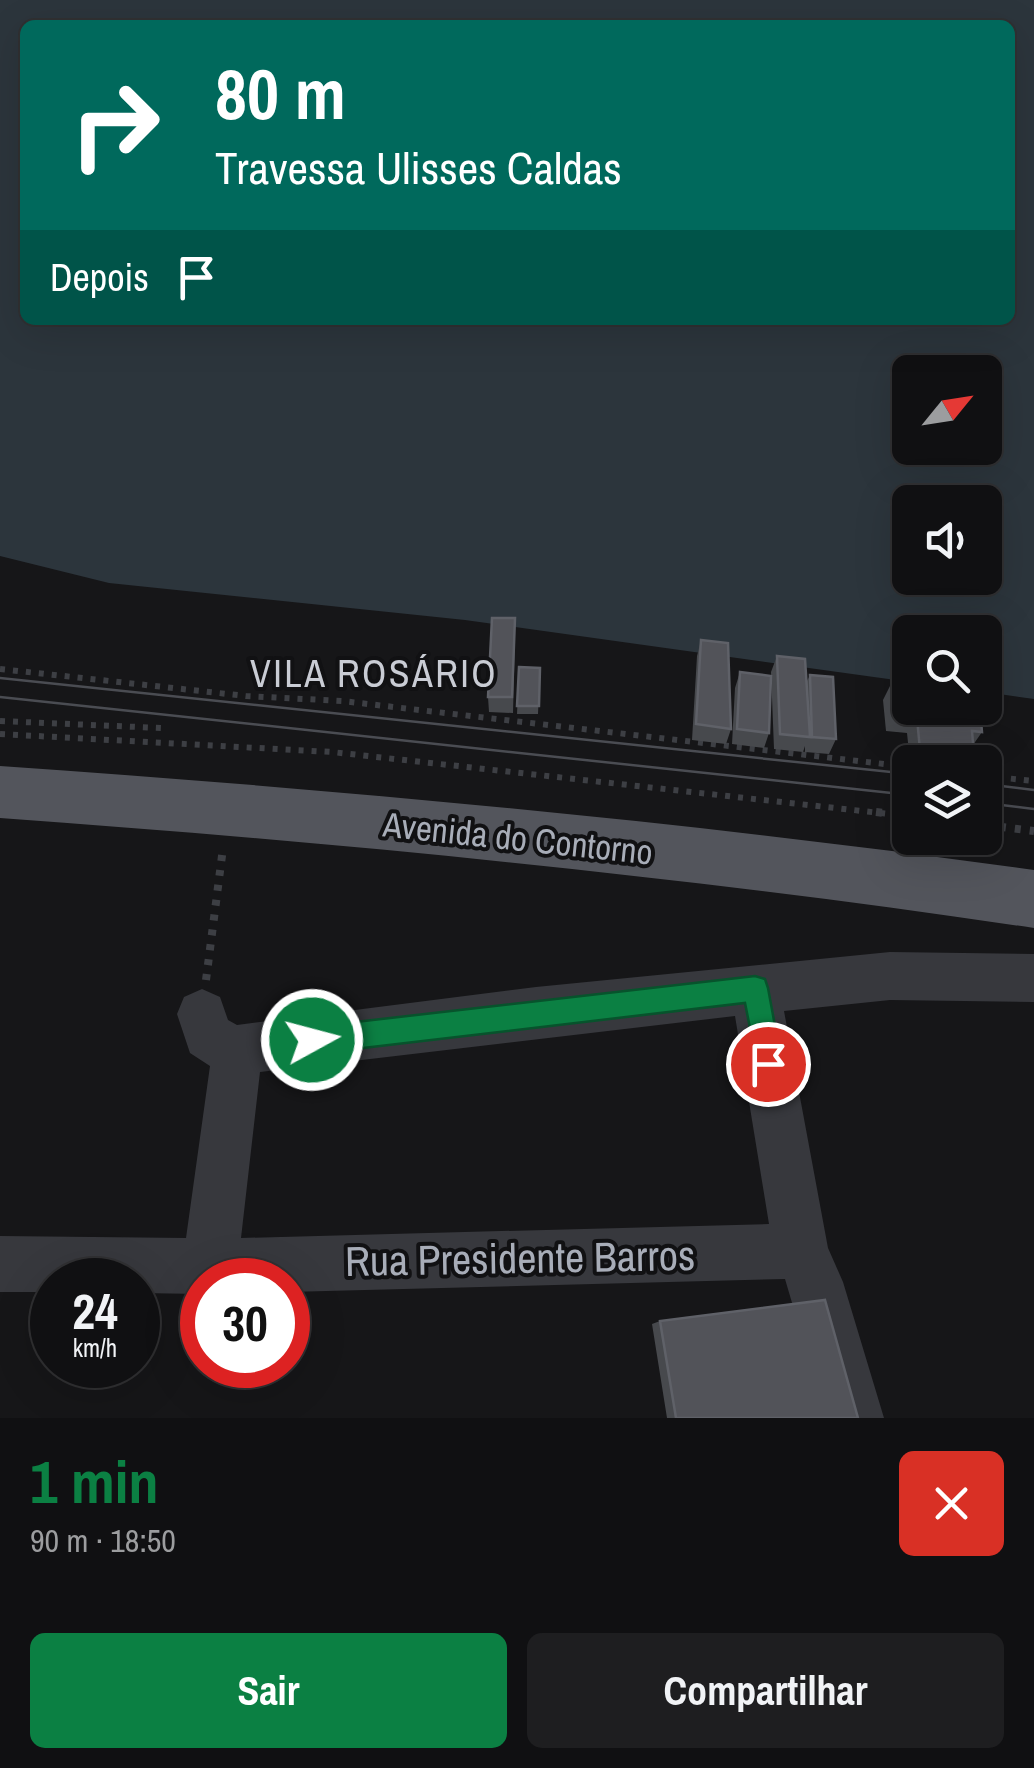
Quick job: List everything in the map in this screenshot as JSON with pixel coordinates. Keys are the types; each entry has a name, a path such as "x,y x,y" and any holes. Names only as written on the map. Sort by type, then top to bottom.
{"main road":[{"name":"Avenida do Contorno","path":"0,792 228,807 727,859 1034,899"}],"street":[{"path":"210,1258 220,1032 890,976 1034,978"},
{"path":"755,988 801,1251 815,1282 855,1418"},
{"name":"Rua Presidente Barros","path":"310,1263 801,1251"},
{"name":"Rua Presidente Barros","path":"0,1264 180,1266"}],"path":[{"path":"0,669 246,696 342,701 892,765"},
{"path":"0,721 161,728"},
{"path":"0,734 332,752 892,814"},
{"path":"1002,778 1034,781"},
{"path":"220,1032 228,807"},
{"path":"1002,827 1034,831"}],"shaded area":[{"path":"0,0 1034,0 1034,699 1002,694 1002,615 892,615 892,679 465,620 109,583 0,556"}],"building":[{"path":"492,618 515,618 512,697 488,697"},
{"path":"701,640 728,643 731,729 696,724"},
{"path":"777,656 805,659 810,737 780,734"},
{"path":"519,667 540,668 539,706 517,706"},
{"path":"740,672 771,676 769,733 737,729"},
{"path":"810,675 833,677 836,739 812,737"},
{"path":"918,725 981,725 982,732 972,731 973,745 920,745"},
{"path":"825,1300 858,1418 676,1418 660,1321"}],"tram line":[{"path":"0,678 892,772"},
{"path":"0,697 892,793"},
{"path":"1002,786 1034,790"},
{"path":"1002,805 1034,809"}],"district":[{"name":"VILA ROSÁRIO","path":"374,673"}],"route":[{"path":"312,1040 755,988 768,1064"}]}
